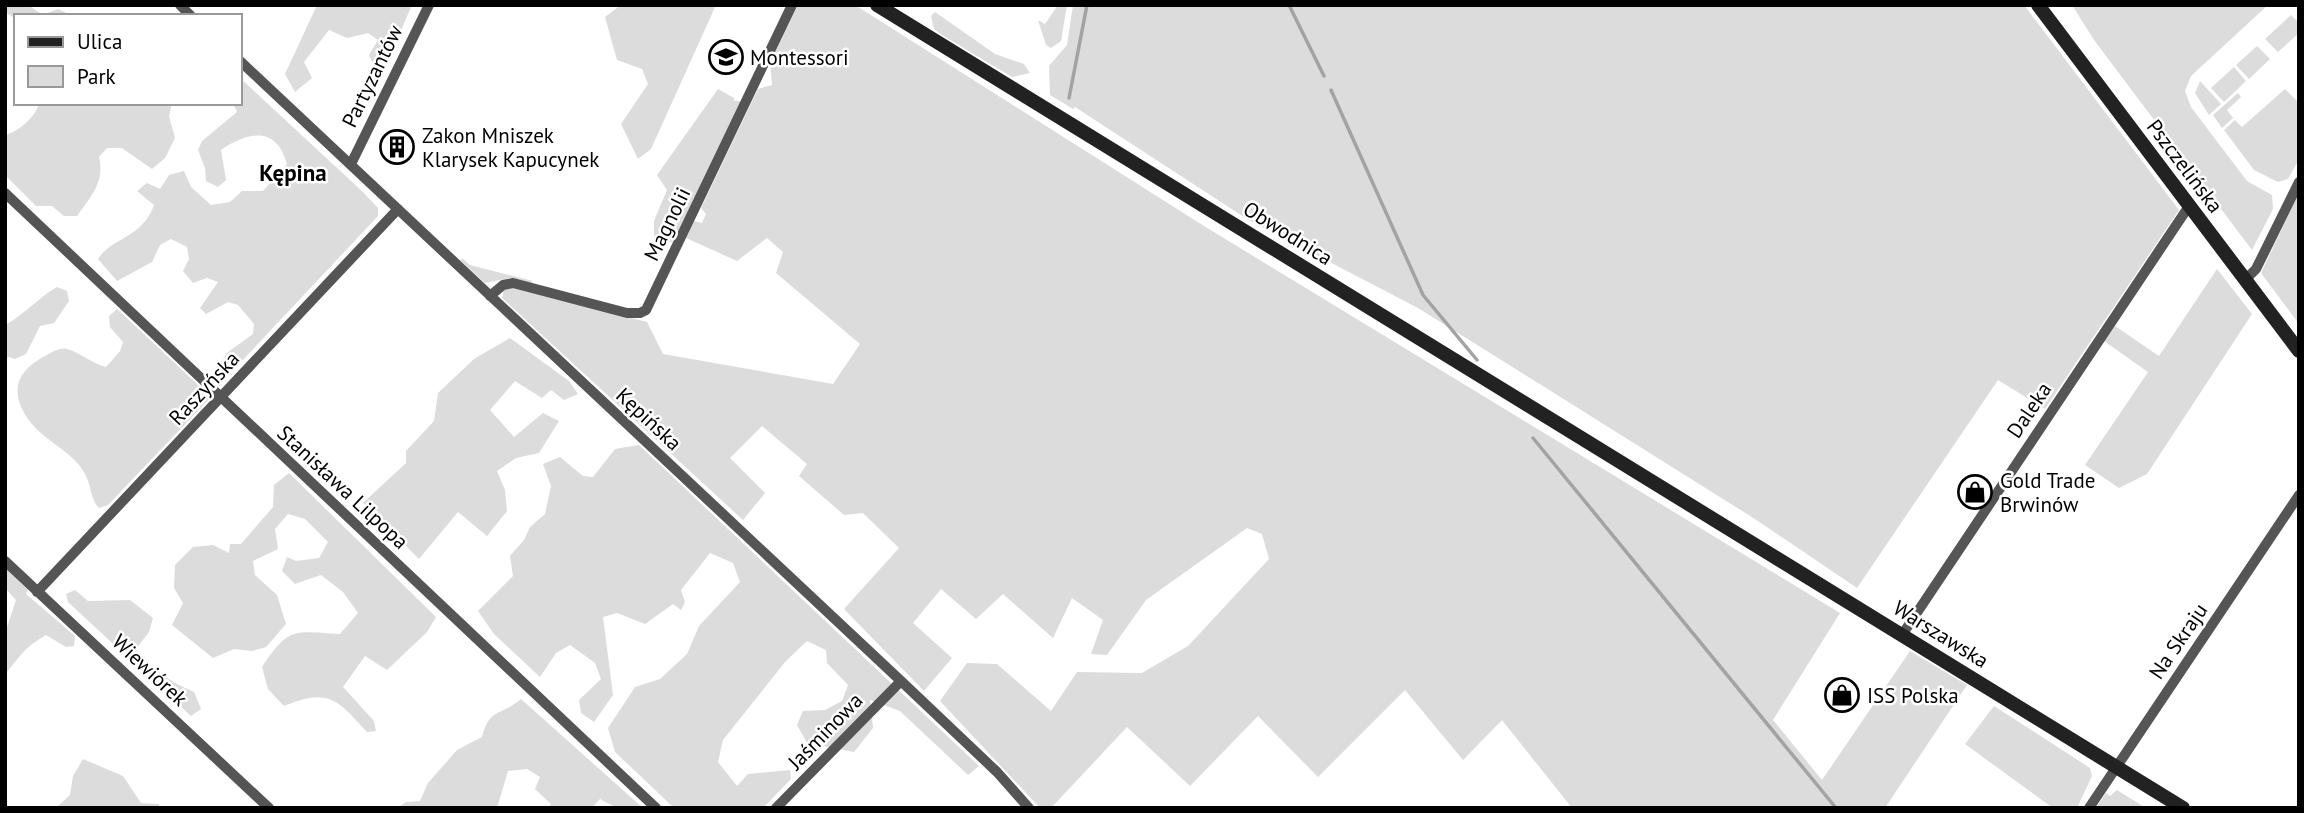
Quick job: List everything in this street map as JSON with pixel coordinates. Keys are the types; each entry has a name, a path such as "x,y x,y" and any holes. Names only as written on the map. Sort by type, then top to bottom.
{"main road":[{"name":"Obwodnica","path":"877,5 1676,496"},
{"name":"Pszczelińska","path":"2038,5 2299,351"},
{"name":"Warszawska","path":"1676,496 2183,808"}],"street":[{"name":"Partyzantów","path":"351,164 429,5"},
{"name":"Magnolii","path":"490,296 503,285 513,283 627,313 646,310 792,5"},
{"name":"Kępińska","path":"242,63 901,681 997,772 1029,808"},
{"path":"2245,280 2256,269 2299,182"},
{"name":"Stanisława Lilpopa","path":"5,193 656,808"},
{"name":"Daleka","path":"1902,635 2189,206"},
{"name":"Raszyńska","path":"37,592 398,209"},
{"name":"Na Skraju","path":"2089,808 2299,495"},
{"name":"Wiewiórek","path":"5,561 269,808"},
{"name":"Jaśminowa","path":"776,808 901,681"}],"green space":[{"path":"5,5 28,5 42,14 14,14 14,18 5,12"},
{"path":"317,5 412,5 380,79 369,55 378,40 368,33 347,38 329,30 304,62 312,78 295,92 285,74"},
{"path":"621,5 716,5 651,149 638,159 621,124 648,84 642,69 617,60 605,17"},
{"path":"798,5 855,5 1204,226 1840,613 1773,720 1822,780 1910,651 1967,685 1885,808 1572,808 1502,720 1463,760 1405,690 1318,777 1258,716 1190,786 1127,727 1051,808 1040,808 940,701 967,663 997,664 1051,711 1077,672 1142,673 1188,646 1269,559 1262,534 1247,528 1146,600 1107,655 1091,654 1103,620 1072,598 1053,638 1003,594 976,619 941,589 913,623 952,658 924,691 844,609 899,548 863,513 844,515 799,476 807,464 762,426 730,458 765,493 743,520 502,298 504,290 510,287 647,322 663,354 833,384 860,344 776,273 783,252 767,238 737,261 686,238 694,221 702,223 706,214 701,208 758,89 772,85 770,63"},
{"path":"1058,5 1067,5 1061,41 1051,48 1046,45 1038,20 1045,24"},
{"path":"1073,5 2024,5 2179,210 2045,409 1998,380 1857,588 1755,519 1418,308 1247,219 1075,107 1073,109 1050,95 1049,66 1067,45"},
{"path":"2072,5 2268,5 2191,76 2185,91 2191,107 2247,181 2272,195 2273,209 2252,250 2094,40"},
{"path":"58,9 69,14 46,14"},
{"path":"935,12 995,54 1024,64 1030,73 1012,77 942,35 934,29 931,16"},
{"path":"2291,15 2299,23 2299,33 2278,52 2265,39"},
{"path":"2257,46 2270,59 2249,79 2236,65"},
{"path":"2234,67 2246,81 2224,102 2211,88"},
{"path":"242,80 364,193 378,208 378,216 240,363 225,373 220,364 228,352 253,334 254,324 238,305 228,302 206,314 200,308 218,282 207,278 193,283 183,271 189,259 187,247 171,239 160,245 152,262 117,281 98,259 104,251 135,231 149,216 154,205 137,191 147,183 160,189 169,175 184,171 191,187 211,205 230,202 242,191 263,191 287,164 276,143 260,136 241,139 221,150 226,180 218,187 206,181 205,168 198,150 202,141 237,112 234,105 242,105"},
{"path":"2200,81 2221,104 2209,115 2195,93"},
{"path":"718,89 734,98 734,101 741,101 675,241 661,244 654,236 654,221 667,190 657,175"},
{"path":"2285,89 2299,103 2299,159 2288,179 2278,182 2254,170 2224,130 2235,120 2242,127"},
{"path":"2238,93 2241,97 2227,110 2233,118 2222,128 2213,115"},
{"path":"38,105 172,105 169,116 175,138 165,158 152,169 122,148 107,148 99,157 100,174 92,195 77,216 64,216 52,206 36,206 5,175 5,135 26,123"},
{"path":"2299,193 2299,324 2261,273"},
{"path":"463,259 470,265 533,281 531,283 510,278 485,283 460,260"},
{"path":"2217,269 2252,314 2147,474 2119,488 2085,465 2148,372 2104,341 2115,326 2159,356"},
{"path":"57,287 67,291 69,301 54,323 40,326 26,354 15,359 5,356 5,325"},
{"path":"117,309 211,397 108,505 99,508 83,471 74,459 31,423 19,402 18,384 36,361 59,349 72,351 106,367 120,351 123,342 110,327 109,316"},
{"path":"510,338 569,381 578,394 564,400 551,390 542,398 515,381 490,410 514,437 543,413 559,421 539,453 516,458 497,471 505,490 507,511 487,536 458,512 419,559 363,503 406,463 406,451 434,421 438,393 474,359"},
{"path":"639,445 979,766 968,775 900,711 870,700 873,728 854,752 807,743 797,725 803,711 825,710 842,701 848,685 827,663 826,650 807,641 785,662 723,740 718,762 737,786 748,774 790,770 791,779 763,808 674,808 615,752 608,728 635,687 660,679 687,654 699,626 740,582 733,563 710,553 681,590 685,602 681,610 673,604 645,624 617,613 603,617 613,695 594,722 581,713 579,700 601,679 595,663 570,645 556,653 540,677 494,634 478,611 513,576 510,556 524,540 530,527 545,514 551,486 543,464 560,457 583,476 593,477 615,449"},
{"path":"289,473 436,617 427,632 387,670 365,656 343,687 374,721 376,731 367,732 348,712 331,700 311,698 284,706 268,689 262,667 287,638 302,632 340,634 358,613 343,592 321,575 295,584 282,571 287,557 296,561 319,558 328,542 305,519 288,514 275,529 278,549 253,561 255,575 277,595 286,624 266,647 252,651 234,649 213,658 172,625 183,603 174,588 175,565 193,547 213,545 229,553 230,544 241,544 273,507 274,485"},
{"path":"5,568 28,590 26,594 75,636 74,646 66,647 46,635 27,649 5,674 5,633 16,600 5,588"},
{"path":"75,590 88,601 130,600 153,618 149,632 136,649 162,674 194,692 201,709 191,716 68,602 66,594"},
{"path":"521,699 643,808 617,808 600,799 592,808 548,808 551,804 535,789 540,777 527,769 508,771 497,808 397,808 406,802 420,801 428,783 457,750 482,737 492,717"},
{"path":"1994,706 2090,768 2092,776 2077,808 2053,808 1965,744"},
{"path":"83,759 123,776 141,803 159,804 159,808 56,808 70,795 73,776"},
{"path":"2117,790 2146,808 2096,808 2106,793 2110,796"}],"waterway":[{"path":"1069,98 1087,5"},
{"path":"1289,5 1324,76"},
{"path":"1331,90 1423,295 1477,360"},
{"path":"1533,438 1836,808"}],"place":[{"name":"Montessori","path":"726,57"},
{"name":"Zakon Mniszek Klarysek Kapucynek","path":"397,147"},
{"name":"Gold Trade Brwinów","path":"1975,492"},
{"name":"ISS Polska","path":"1842,695"}],"district":[{"name":"Kępina","path":"293,172"}]}
